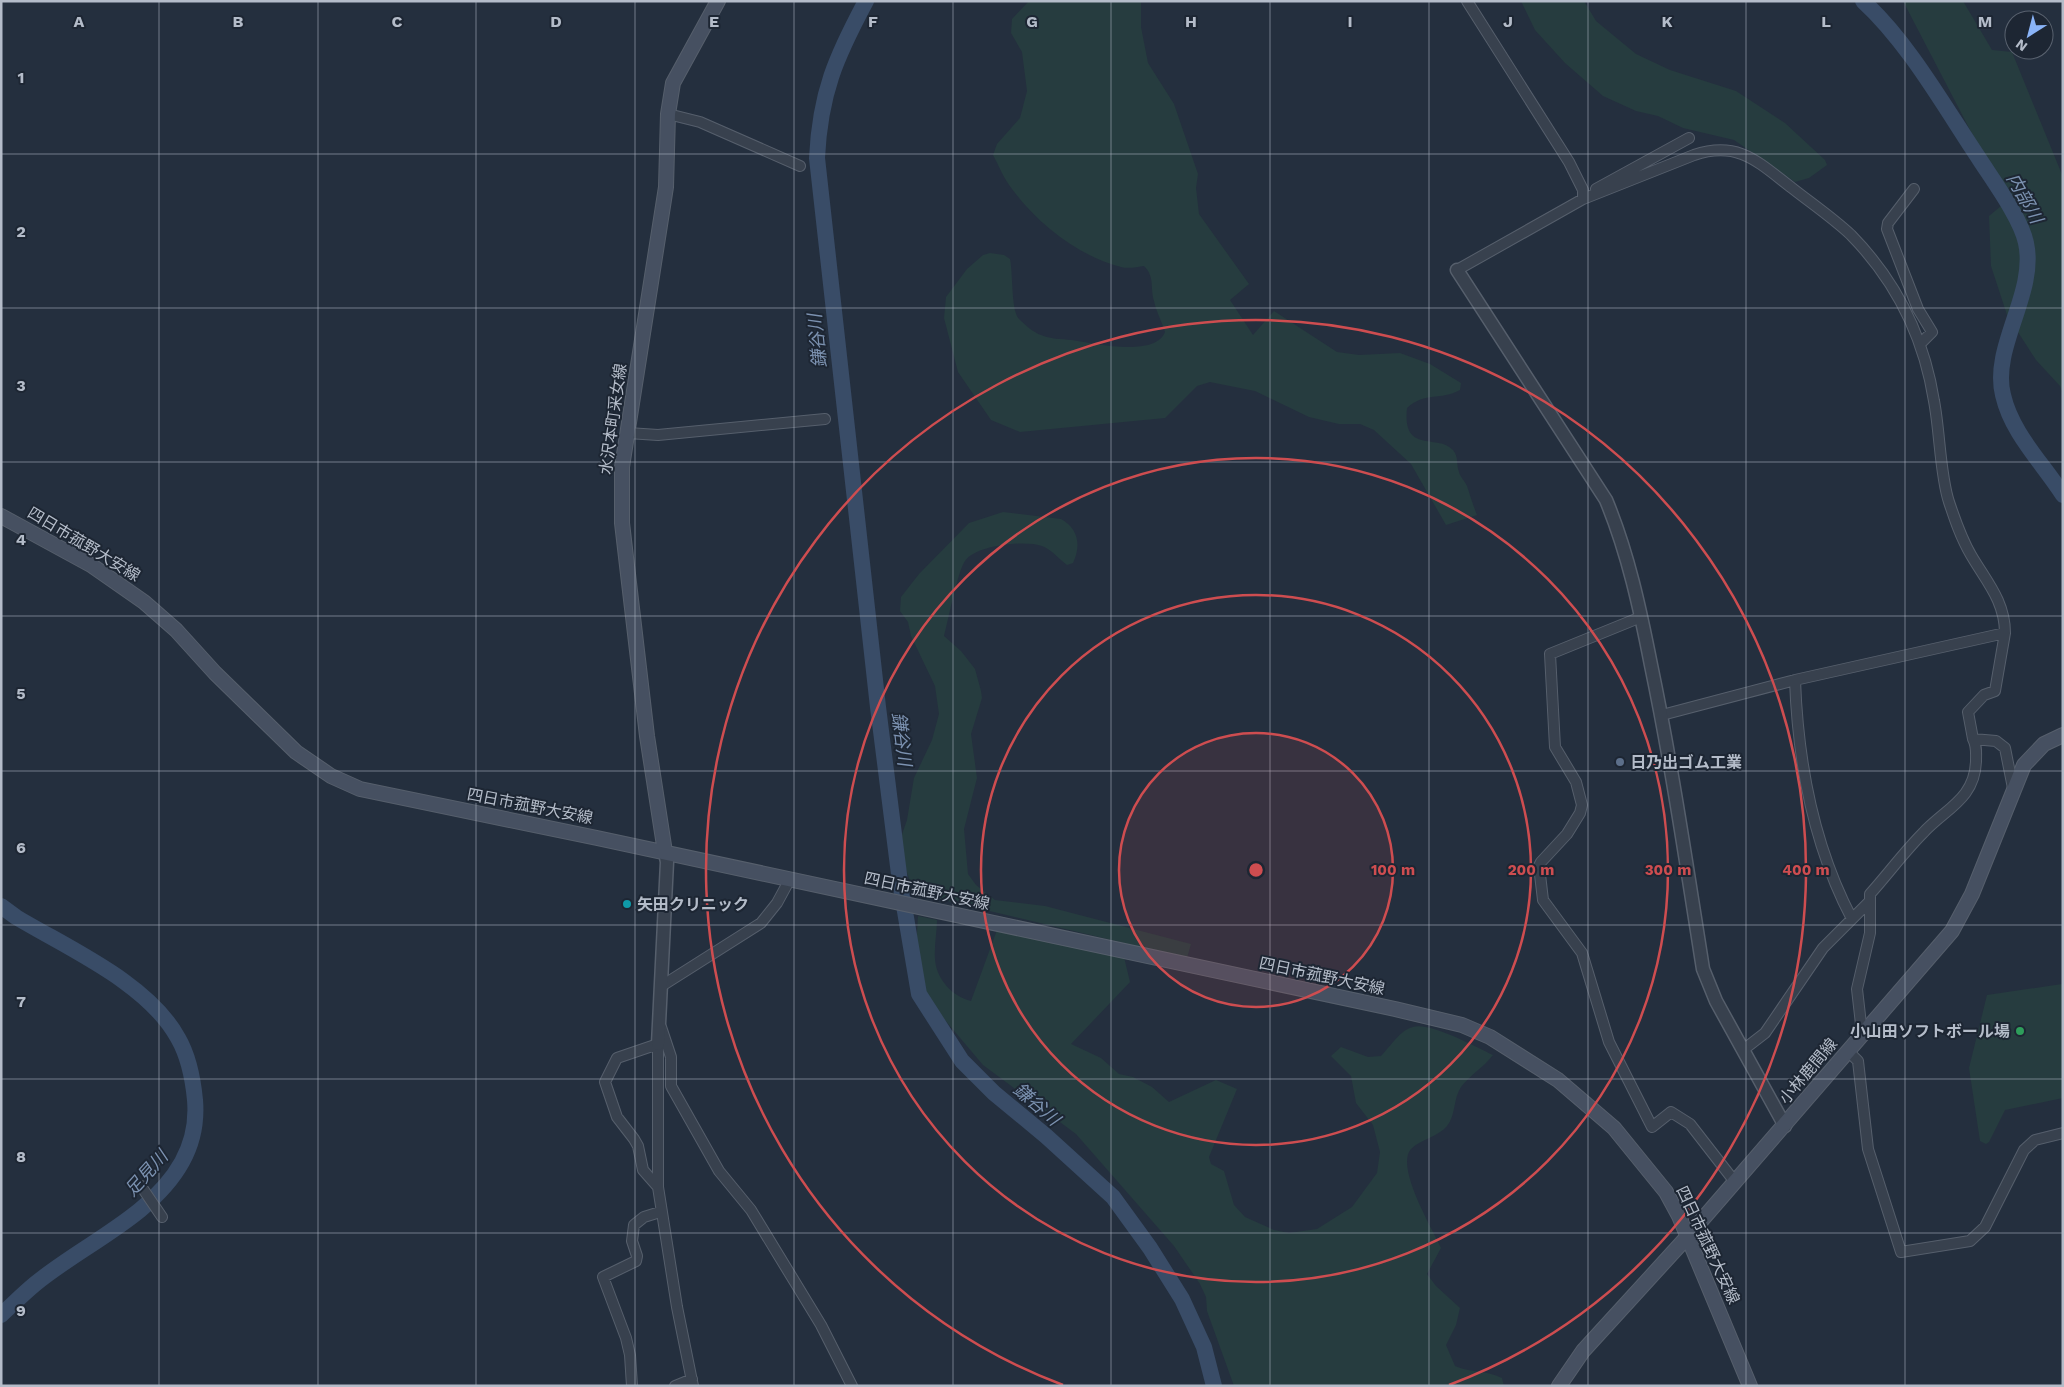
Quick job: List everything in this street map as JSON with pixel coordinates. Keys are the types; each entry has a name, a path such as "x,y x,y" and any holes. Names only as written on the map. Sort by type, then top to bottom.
{"main road":[{"name":"水沢本町采女線","path":"665,852 647,736 622,523 622,467 666,187 668,114 673,83 718,1"},
{"name":"四日市菰野大安線","path":"1,516 91,565 144,602 176,630 215,673 296,752 331,776 360,790 665,852 1395,1009 1476,1031 1558,1080 1599,1113 1614,1128 1666,1192 1688,1236 1750,1386"},
{"name":"小林鹿間線","path":"1559,1386 1583,1351 1785,1126 1862,1033 1952,932 1972,894 2013,788 2024,765 2044,744 2063,735"}],"street":[{"path":"1467,1 1569,162 1583,190 1583,200"},
{"path":"668,114 700,122 800,166"},
{"path":"1583,200 1598,187 1689,138"},
{"path":"1785,1126 1716,1001 1703,969 1662,715 1641,617 1622,543 1606,500 1457,270 1583,200 1709,150 1732,150 1752,157 1850,234 1878,266 1921,343 1930,378 1948,500 1959,532 1970,554 2000,600 2005,618 2005,633 1995,691 1984,695 1968,712 1976,748 1975,772 1970,786 1947,813 1924,831 1870,894 1870,933 1857,989 1862,1033"},
{"path":"1914,189 1888,223 1887,230 1918,309 1932,332 1921,343"},
{"path":"628,433 658,435 825,419"},
{"path":"1641,617 1550,654 1555,747 1576,782 1582,805 1580,814 1568,834 1539,866 1543,900 1582,953 1609,1042 1652,1127 1671,1112 1690,1124 1735,1182"},
{"path":"1662,715 1795,680 2005,633"},
{"path":"1795,680 1797,731 1819,845 1837,891 1852,920"},
{"path":"1973,739 1996,741 2005,748 2013,788"},
{"path":"665,852 667,867 658,1044 658,1187 660,1212 693,1382 675,1386"},
{"path":"660,987 761,923 777,903 790,879"},
{"path":"1743,1050 1765,1033 1823,948 1870,900"},
{"path":"659,1022 671,1057 671,1086 719,1171 751,1210 821,1325 852,1386"},
{"path":"658,1044 617,1058 605,1082 617,1117 638,1146 643,1170 658,1187"},
{"path":"1848,1051 1858,1061 1868,1149 1901,1252 1970,1241 1985,1227 2024,1150 2035,1140 2063,1133"},
{"path":"142,1188 161,1215"},
{"path":"632,1386 630,1355 626,1338 603,1277 636,1261 637,1256 632,1241 634,1225 644,1217 660,1212"}],"green space":[{"path":"1029,1 1141,1 1141,27 1148,63 1174,104 1198,174 1196,188 1199,214 1249,284 1230,300 1253,335 1274,311 1337,352 1359,355 1400,353 1430,364 1461,383 1460,390 1420,400 1407,408 1407,423 1410,432 1415,437 1447,445 1453,450 1456,455 1458,469 1467,486 1477,515 1446,525 1411,464 1374,430 1360,424 1339,424 1309,417 1255,391 1210,382 1197,386 1165,418 1020,432 991,420 958,372 944,318 946,297 967,269 983,255 990,253 1004,255 1010,259 1016,315 1038,334 1052,338 1108,346 1137,347 1149,345 1159,340 1165,332 1155,305 1150,274 1144,266 1124,268 1105,262 1074,247 1060,237 1022,202 1007,181 993,155 997,144 1020,118 1027,91 1022,52 1011,33 1012,19"},
{"path":"1521,1 1584,1 1596,21 1636,54 1670,70 1736,91 1785,123 1825,160 1827,165 1809,178 1795,182 1734,140 1683,128 1658,116 1636,111 1603,96 1565,63 1535,30"},
{"path":"1903,1 1963,1 1992,50 2004,51 2004,60 2015,60 2063,177 2063,394 2060,386 2036,360 2007,315 1991,266 1989,216 2007,201"},
{"path":"1003,512 1061,519 1075,533 1077,550 1073,563 1067,565 1042,546 1034,544 1001,545 979,551 971,556 965,561 959,574 944,636 961,651 975,669 982,698 971,734 977,778 964,829 968,874 976,885 995,900 1045,906 1191,944 1187,958 914,893 898,846 907,820 914,778 932,740 939,714 935,686 911,636 908,622 900,611 901,597 919,574 969,523"},
{"path":"918,916 937,920 936,966 942,980 952,991 958,996 971,1001 997,930 1124,957 1130,982 1071,1044 1101,1058 1119,1074 1133,1077 1152,1087 1169,1102 1216,1080 1237,1089 1209,1157 1211,1164 1224,1171 1234,1205 1245,1217 1274,1230 1289,1233 1317,1229 1352,1207 1377,1173 1380,1152 1373,1125 1356,1103 1351,1076 1331,1056 1341,1047 1368,1057 1381,1056 1408,1029 1421,1026 1465,1041 1493,1055 1461,1087 1452,1117 1447,1126 1439,1133 1411,1149 1407,1158 1411,1183 1423,1213 1441,1248 1427,1274 1436,1286 1460,1308 1456,1325 1446,1345 1455,1366 1496,1375 1502,1378 1504,1386 1234,1386 1207,1311 1206,1297 1200,1284 1174,1246 1076,1134 983,1065 928,1000 916,952"},
{"name":"小山田ソフトボール場","path":"2062,984 2063,1098 2005,1110 1989,1142 1986,1144 1980,1141 1969,1068 1987,995"}],"waterway":[{"name":"鎌谷川","path":"866,1 846,40 831,76 822,114 817,158 878,707 900,882 919,994 962,1061 994,1093 1046,1136 1113,1197 1150,1248 1182,1299 1204,1347 1214,1386"},
{"name":"内部川","path":"1863,1 1895,36 1925,75 2005,199 2023,233 2028,262 2025,281 2003,358 2001,377 2003,395 2007,409 2020,435 2063,495"},
{"name":"足見川","path":"1,906 16,917 106,969 147,1000 165,1018 182,1045 192,1076 195,1100 195,1117 189,1148 174,1175 164,1187 140,1210 48,1274 1,1315"}],"place":[{"name":"日乃出ゴム工業","path":"1620,762"},
{"name":"矢田クリニック","path":"627,904"},
{"name":"小山田ソフトボール場","path":"2020,1031"}]}
